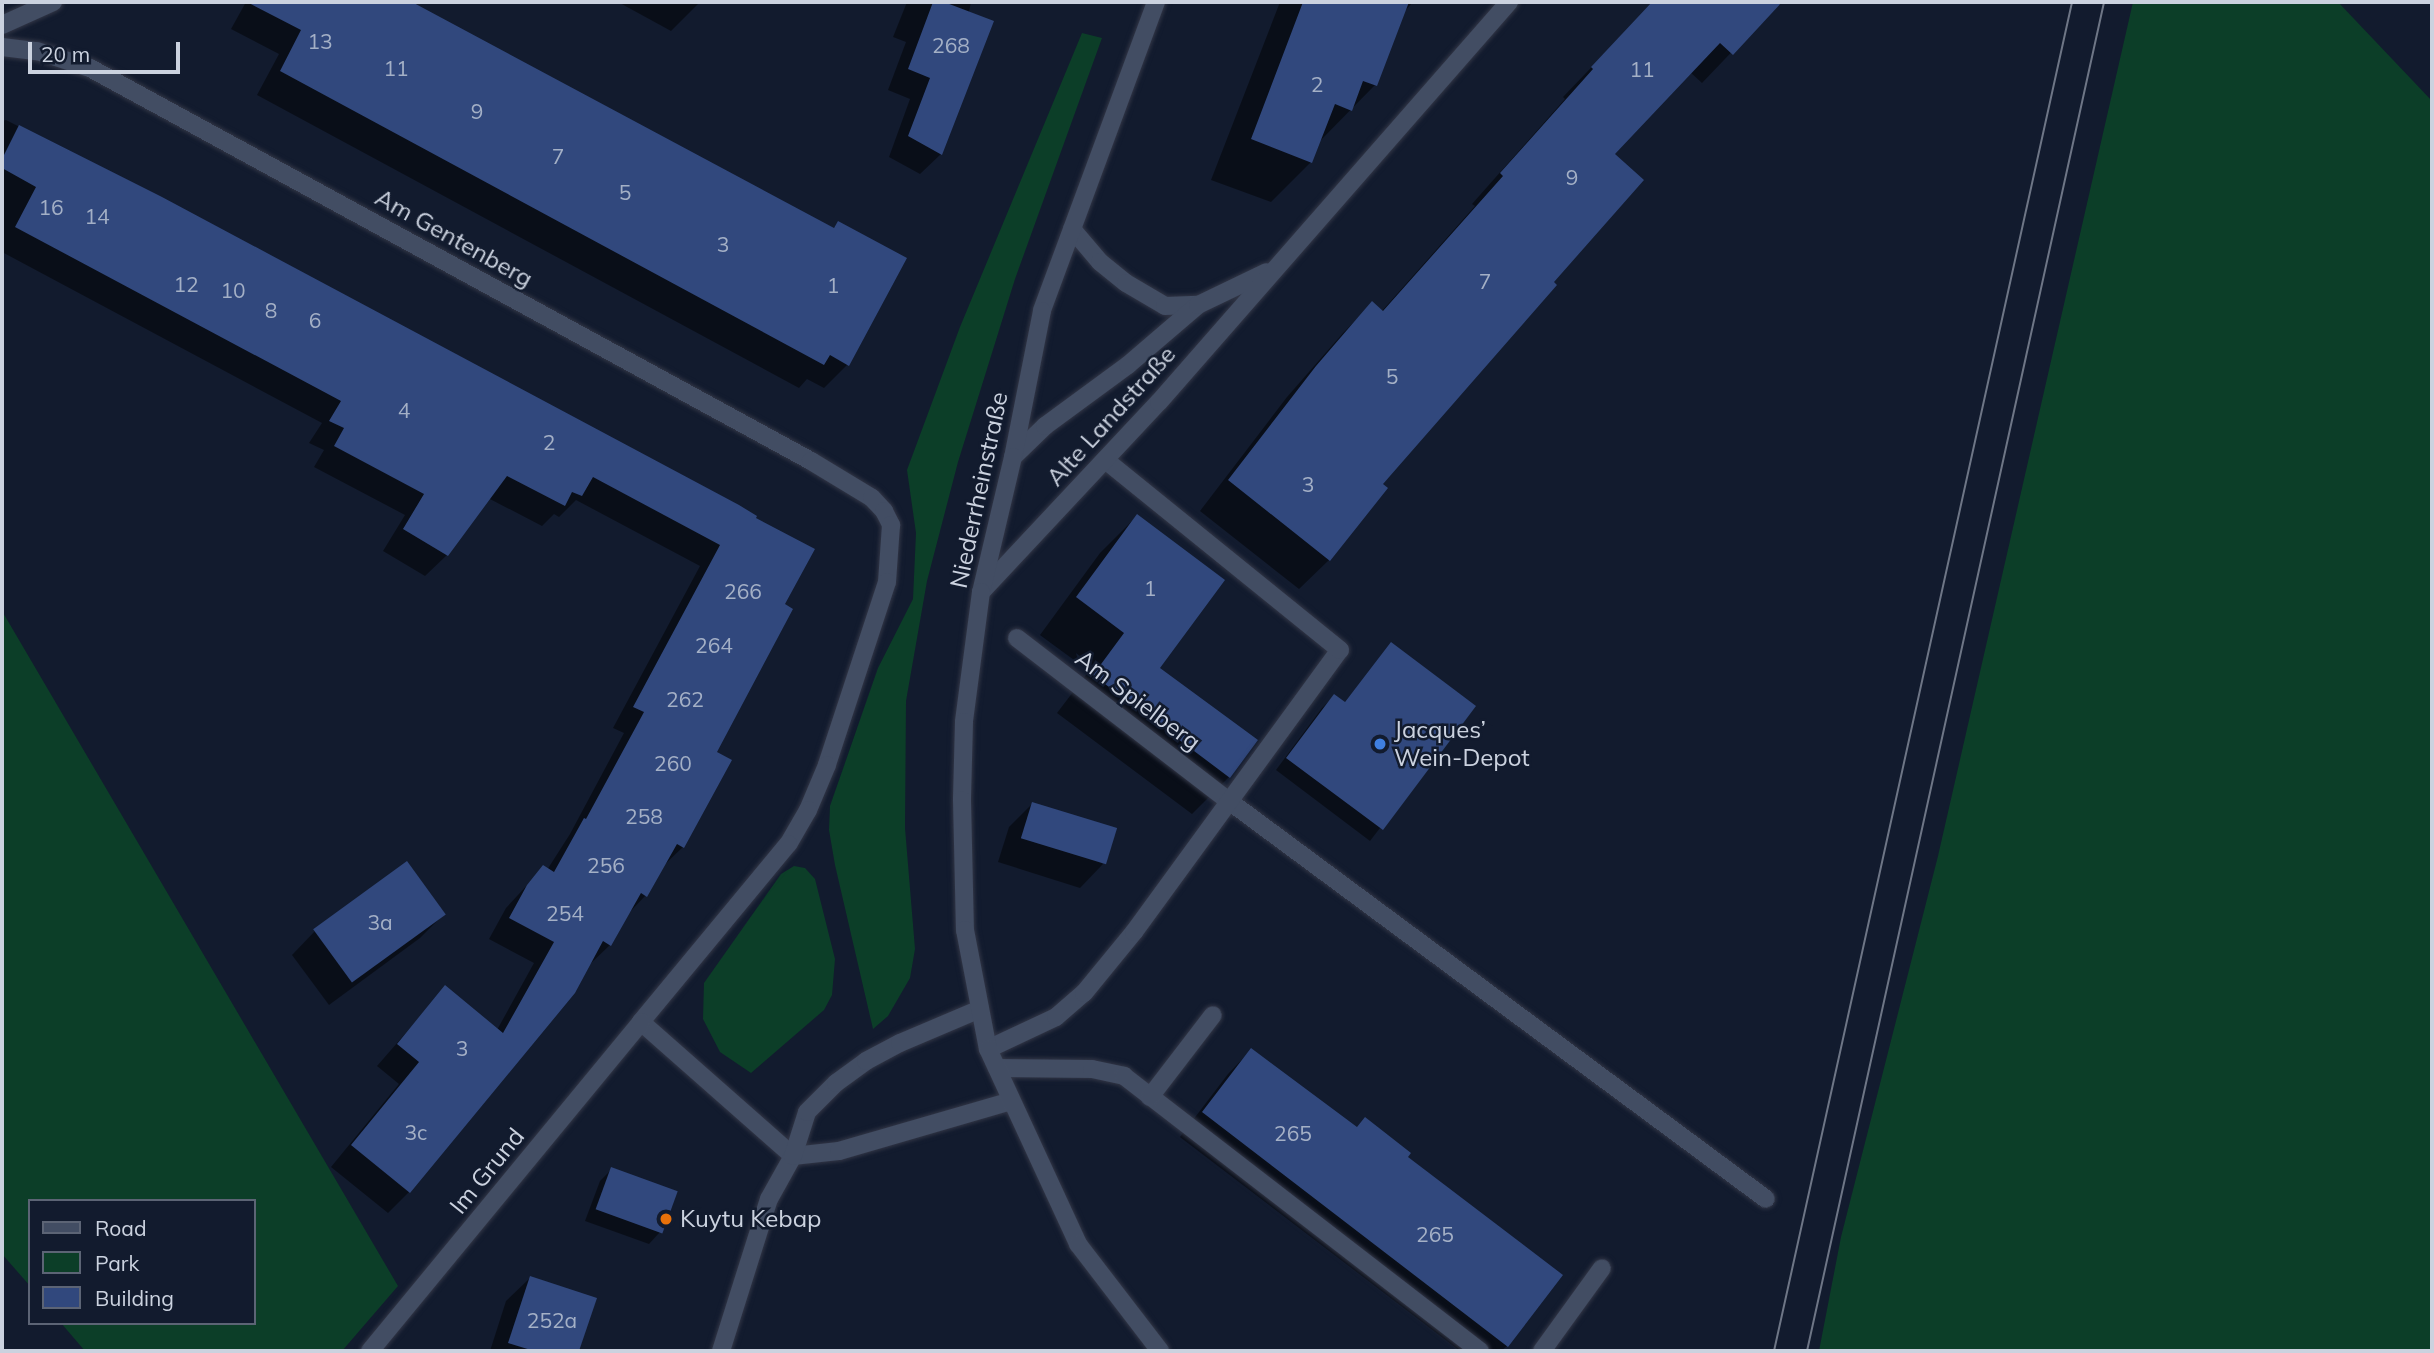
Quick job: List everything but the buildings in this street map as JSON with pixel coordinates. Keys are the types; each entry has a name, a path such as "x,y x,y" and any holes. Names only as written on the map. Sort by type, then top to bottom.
{"street":[{"path":"2,26 53,2"},
{"name":"Niederrheinstraße","path":"1156,2 1042,311 1013,457 981,592 964,722 962,800 965,930 988,1049 1078,1244 1160,1351"},
{"name":"Alte Landstraße","path":"981,592 1105,460 1508,2"},
{"name":"Am Gentenberg","path":"2,47 37,51 90,68 799,455 872,498 891,525 887,582 827,765 808,810 789,844 641,1022"},
{"name":"Alte Landstraße","path":"1072,229 1100,262 1126,284 1165,306 1198,305"},
{"name":"Alte Landstraße","path":"1013,457 1045,426 1128,365 1198,305 1274,269"},
{"path":"988,1049 1056,1017 1084,993 1134,932 1339,650 1105,460"},
{"name":"Am Spielberg","path":"1017,638 1229,801 1766,1199"},
{"path":"721,1351 769,1199 793,1156 807,1112 836,1083 900,1043 980,1009"},
{"path":"1150,1097 1213,1015"},
{"path":"641,1022 793,1156 839,1151 1011,1101"},
{"name":"Im Grund","path":"370,1351 641,1022"},
{"path":"997,1068 1092,1069 1124,1076 1480,1351"},
{"path":"1542,1351 1602,1268"}],"green space":[{"path":"2133,2 2338,2 2432,101 2432,1351 1819,1351 1841,1237 1938,856"},
{"path":"1082,33 1102,38 1015,279 958,462 927,581 906,701 905,828 915,949 910,978 888,1016 873,1029 835,865 829,830 830,806 878,668 913,599 916,533 907,470 960,327"},
{"path":"2,611 398,1286 342,1351 85,1351 63,1325 256,1325 256,1199 28,1199 28,1284 2,1254"},
{"path":"794,866 805,868 815,879 835,959 832,995 824,1010 751,1073 720,1052 703,1019 704,983 781,874"}],"tram line":[{"path":"1774,1351 2072,2"},
{"path":"1807,1351 2104,2"}],"place":[{"name":"Jacques’ Wein-Depot","path":"1380,744"},
{"name":"Kuytu Kebap","path":"666,1219"}]}
